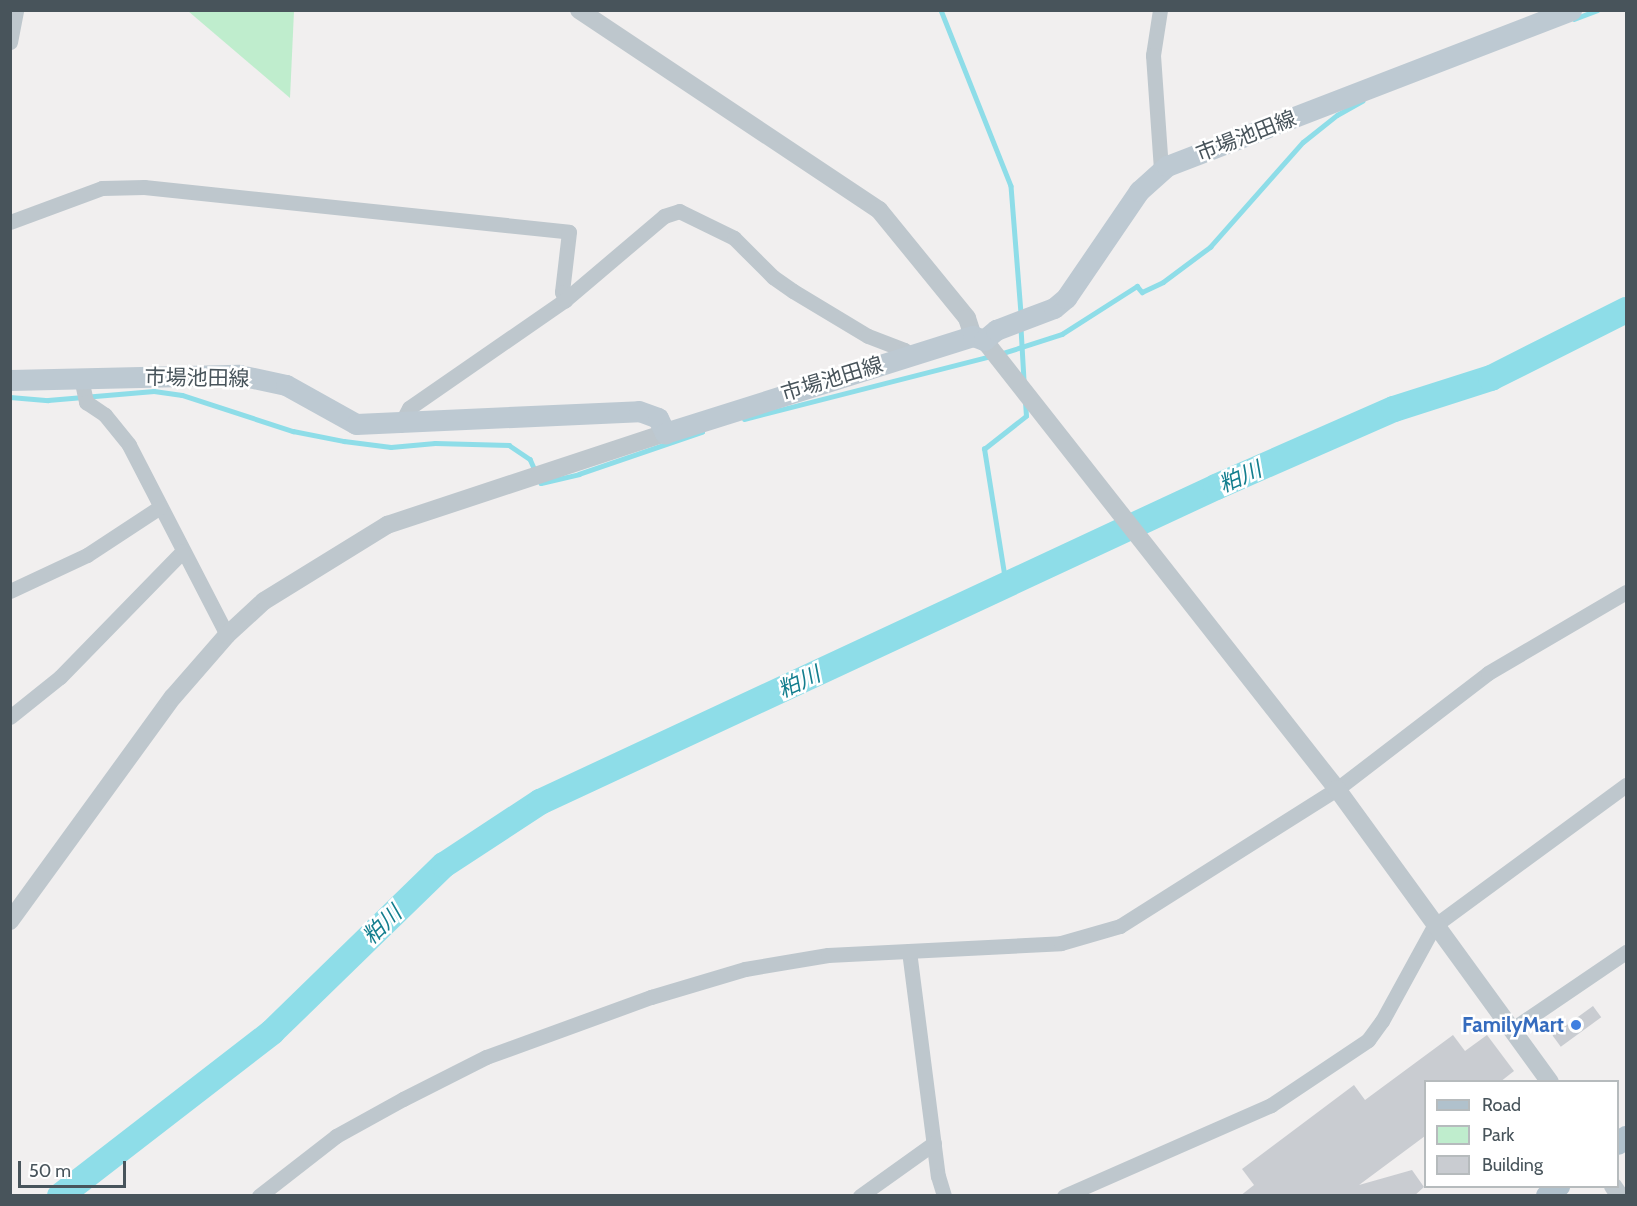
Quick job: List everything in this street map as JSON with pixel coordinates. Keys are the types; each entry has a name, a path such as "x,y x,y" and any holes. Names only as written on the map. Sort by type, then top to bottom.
{"main road":[{"name":"市場池田線","path":"10,380 239,375 286,385 356,424 400,424 639,411 658,418 665,433 909,356 979,338 1054,308 1066,298 1138,191 1161,170 1571,10"}],"street":[{"path":"10,42 16,10"},
{"path":"579,10 879,210 967,318 979,338 1006,365 1332,782 1434,926 1514,1028 1549,1080"},
{"path":"1160,10 1154,55 1161,170"},
{"path":"10,222 102,188 144,187 569,232 562,292 565,300"},
{"path":"400,424 409,408 565,300 664,216 679,211 735,238 773,278 868,336 904,350 909,356"},
{"path":"81,378 86,402 105,415 129,445 226,635"},
{"path":"10,921 173,697 226,635 264,601 387,525 665,433"},
{"path":"10,591 87,555 160,507"},
{"path":"10,717 60,677 183,551"},
{"path":"259,1196 336,1136 403,1099 486,1057 593,1016 745,969 828,955 1061,943 1120,926 1488,673 1626,592"},
{"path":"1064,1196 1271,1105 1368,1040 1382,1022 1434,926 1626,785"},
{"path":"909,951 934,1143 944,1196"},
{"path":"1514,1028 1626,952"},
{"path":"860,1196 934,1143"}],"green space":[{"path":"188,11 294,11 290,98"}],"building":[{"path":"1593,1006 1601,1017 1561,1047 1553,1035"},
{"path":"1453,1035 1465,1051 1487,1035 1514,1071 1503,1080 1424,1080 1424,1137 1359,1185 1412,1170 1424,1187 1414,1196 1240,1196 1254,1185 1242,1169 1354,1085 1365,1100"}],"waterway":[{"path":"941,10 1011,186 1021,314"},
{"path":"1574,19 1597,10"},
{"path":"1000,354 1062,334 1137,286 1142,292 1163,282 1210,247 1303,142 1337,115 1362,101"},
{"name":"粕川","path":"60,1196 272,1032 444,865 540,802 1216,487 1394,409 1491,378 1626,310"},
{"path":"1021,328 1024,380"},
{"path":"744,419 991,356"},
{"path":"10,397 48,400 154,391 182,395 293,431 344,441 391,447 435,443 509,445 530,459 535,470"},
{"path":"1006,586 984,449 1026,416 1025,403"},
{"path":"540,480 541,483 579,474 702,432"}],"place":[{"name":"FamilyMart","path":"1576,1025"}]}
